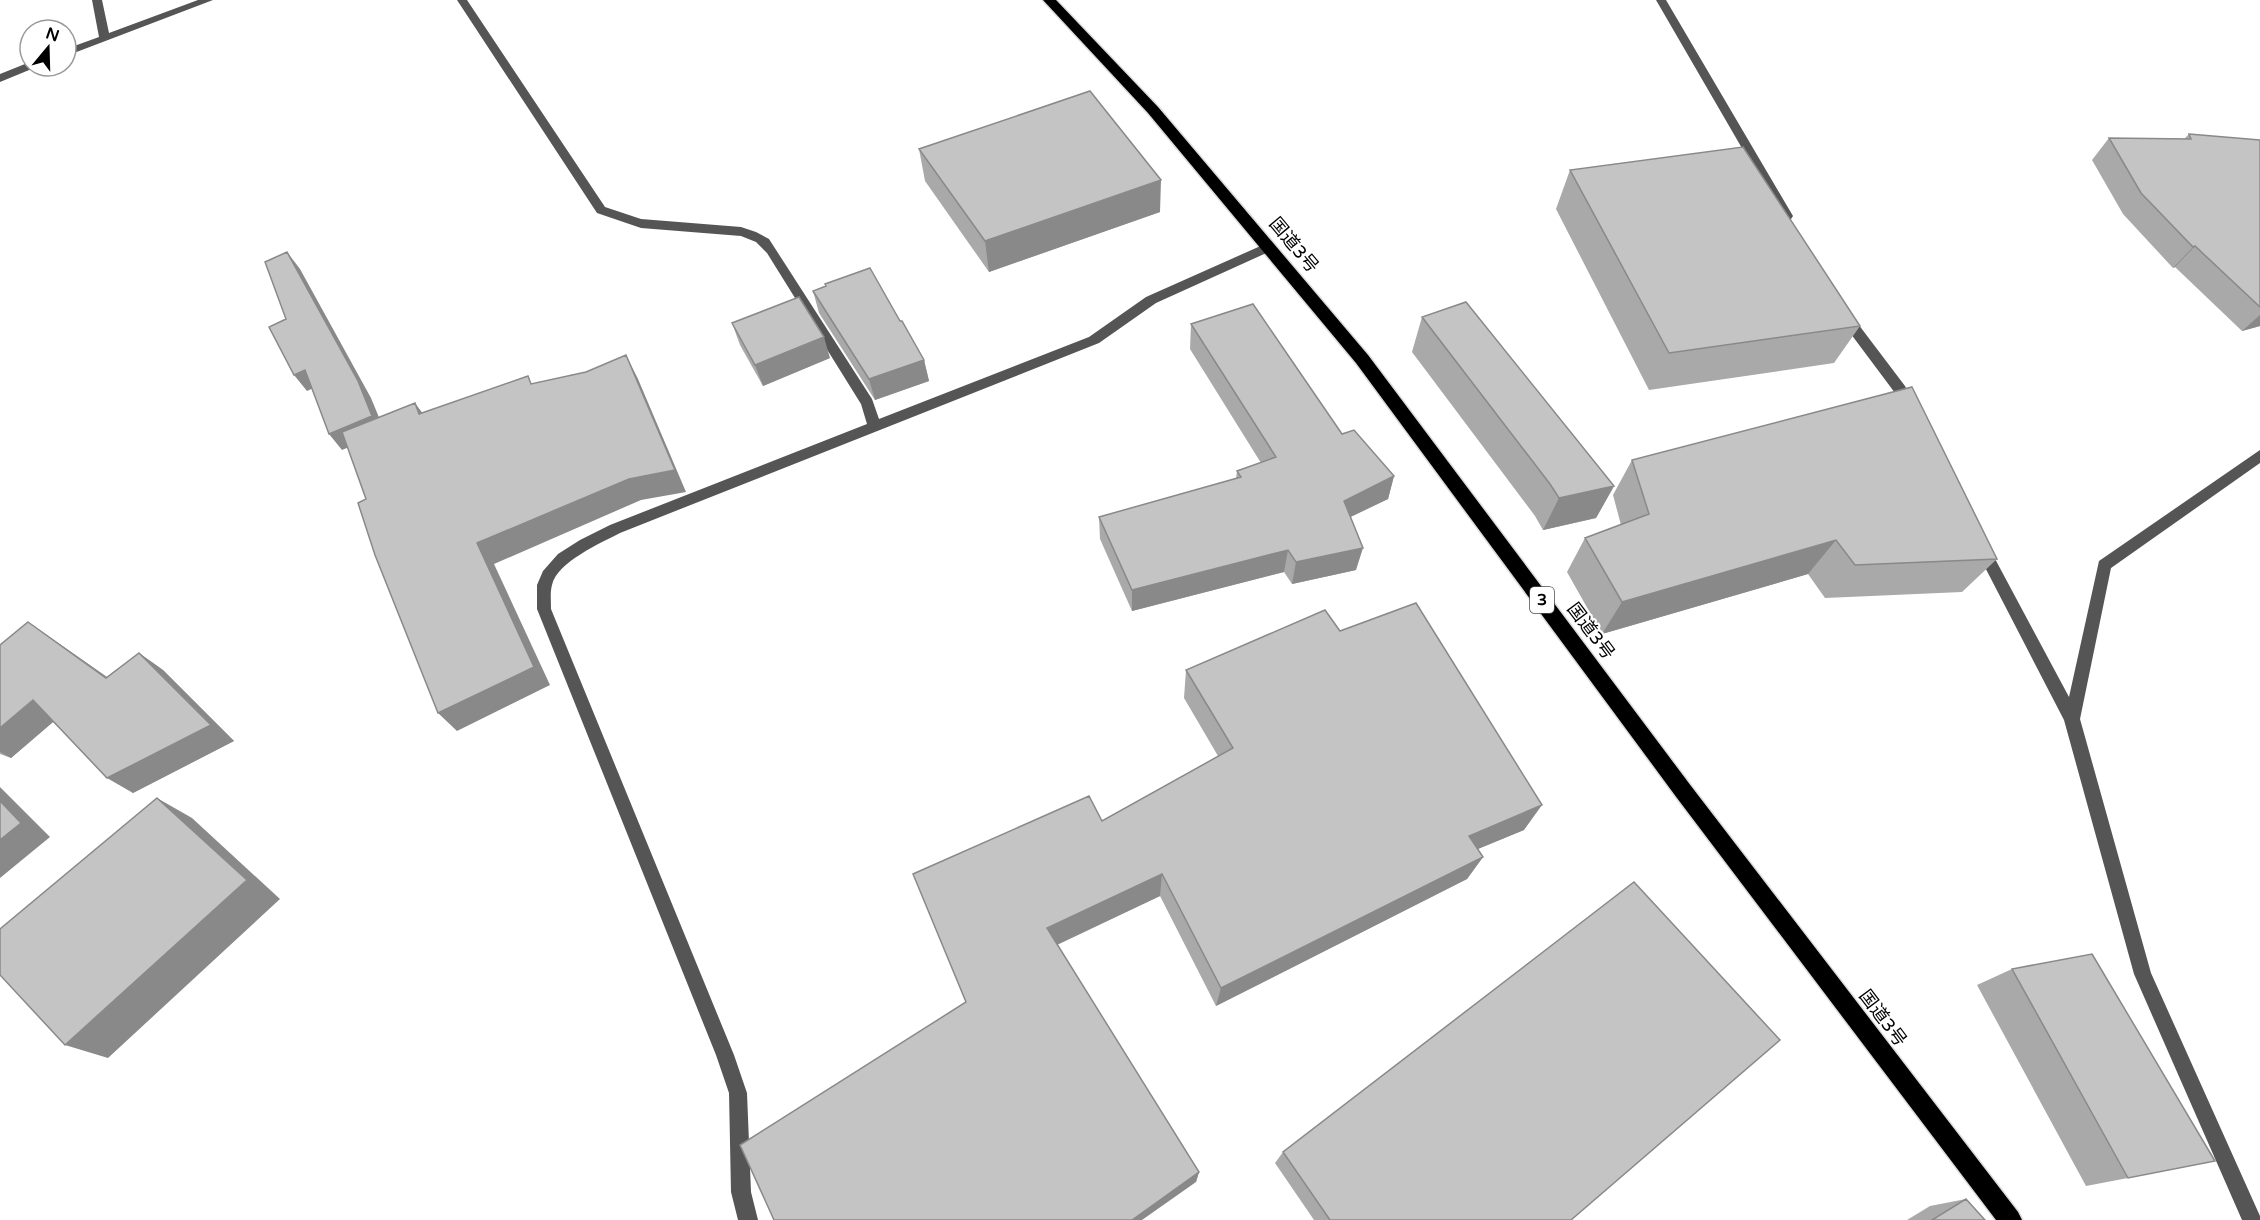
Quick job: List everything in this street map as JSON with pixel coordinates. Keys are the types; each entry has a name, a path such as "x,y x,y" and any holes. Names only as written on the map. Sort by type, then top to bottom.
{"highway":[{"name":"国道3号","path":"1049,0 1153,110 1362,359 1684,792 2010,1220"}],"street":[{"path":"97,0 105,39"},
{"path":"78,49 208,0"},
{"path":"462,0 601,210 621,221 744,232 758,237 771,250 867,403 875,426"},
{"path":"1661,0 1795,231"},
{"path":"0,78 18,71"},
{"path":"748,1220 741,1191 738,1093 725,1055 544,609 544,584 557,565 579,548 615,529 1094,340 1151,300 1269,247"},
{"path":"1837,303 1849,324 1900,390 1917,422"},
{"path":"2072,719 2104,565 2260,456"},
{"path":"1977,538 2072,719 2143,974 2252,1220"}],"building":[{"path":"1090,91 1161,180 985,241 919,149"},
{"path":"2189,134 2260,140 2260,307 2195,246 2193,247 2141,193 2109,138 2191,139"},
{"path":"1743,147 1860,326 1669,353 1570,170"},
{"path":"287,252 358,381 372,416 329,434 305,370 294,375 269,327 286,319 265,262"},
{"path":"870,268 924,360 869,379 813,291 826,286 825,284"},
{"path":"799,297 824,337 755,365 732,323"},
{"path":"1466,302 1614,486 1559,498 1422,317"},
{"path":"1253,304 1342,434 1354,430 1394,476 1344,501 1363,548 1296,562 1288,550 1132,590 1099,517 1241,477 1237,471 1276,457 1191,324"},
{"path":"626,355 675,470 629,479 477,543 534,667 438,713 375,555 358,503 366,499 342,432 415,403 419,414 528,376 531,384 586,372"},
{"path":"1912,387 1997,559 1855,565 1836,540 1622,602 1585,538 1649,514 1632,460"},
{"path":"1416,603 1542,805 1469,836 1483,857 1221,988 1162,874 1047,928 1199,1172 1132,1220 774,1220 740,1145 966,1002 913,874 1089,796 1102,821 1233,748 1186,670 1325,610 1340,631"},
{"path":"28,622 106,678 139,653 211,725 107,778 33,700 0,728 0,645"},
{"path":"157,798 247,880 65,1045 0,975 0,929"},
{"path":"0,801 21,823 0,840"},
{"path":"1634,882 1780,1040 1571,1220 1330,1220 1283,1152"},
{"path":"2092,954 2215,1161 2128,1178 2012,969"},
{"path":"1966,1199 1985,1220 1932,1220"}]}
